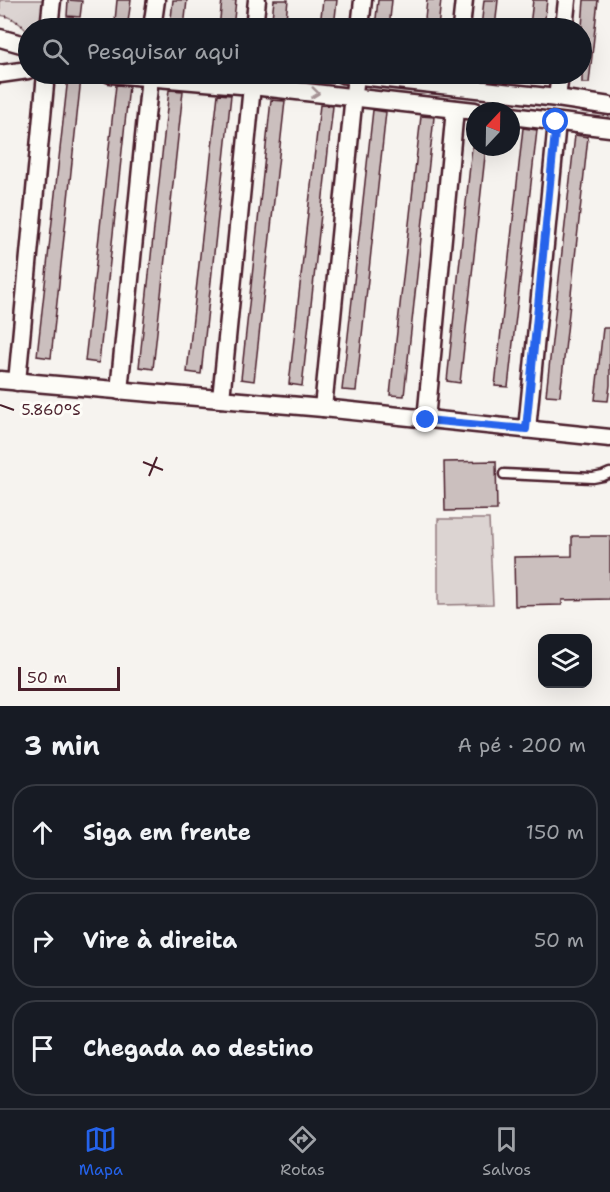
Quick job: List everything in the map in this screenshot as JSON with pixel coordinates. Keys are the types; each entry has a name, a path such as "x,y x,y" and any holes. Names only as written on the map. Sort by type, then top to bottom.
{"street":[{"path":"50,18 52,0"},
{"path":"153,18 156,0"},
{"path":"255,18 257,0"},
{"path":"361,18 363,0"},
{"path":"462,18 464,0"},
{"path":"565,18 567,0"},
{"path":"0,38 18,43"},
{"path":"0,74 18,71"},
{"path":"17,382 45,84"},
{"path":"119,391 149,84"},
{"path":"232,84 466,110"},
{"path":"323,408 353,98 352,84"},
{"path":"478,84 610,106"},
{"path":"557,98 559,84"},
{"path":"221,399 252,86"},
{"path":"426,420 455,109"},
{"path":"520,117 610,128"},
{"path":"526,429 556,122"},
{"path":"0,380 323,408 610,438"}],"lane":[{"path":"504,474 593,478 610,472"}],"path":[{"path":"0,15 5,15 18,22"}],"shaded area":[{"path":"0,0 45,0 43,18 18,18 18,22 0,15"},
{"path":"438,519 489,519 493,604 438,605"}],"building":[{"path":"68,0 82,1 80,17 67,16"},
{"path":"117,0 131,0 129,18 115,18"},
{"path":"173,0 187,0 185,18 171,18"},
{"path":"222,0 236,0 234,18 220,18"},
{"path":"274,0 288,0 286,18 272,18"},
{"path":"323,0 337,0 335,18 321,18"},
{"path":"378,0 392,0 390,18 376,18"},
{"path":"427,0 441,0 439,18 425,18"},
{"path":"484,0 498,0 496,18 482,18"},
{"path":"533,0 547,0 545,18 531,18"},
{"path":"584,0 598,0 592,55 592,18 583,18"},
{"path":"67,84 80,84 51,358 37,356"},
{"path":"116,85 129,86 99,363 85,361"},
{"path":"169,90 183,91 153,369 139,367"},
{"path":"218,94 231,95 201,374 187,372"},
{"path":"271,100 285,101 254,381 241,379"},
{"path":"320,105 333,106 302,386 289,384"},
{"path":"373,110 386,112 356,391 342,390"},
{"path":"421,116 434,117 404,396 390,395"},
{"path":"523,128 537,130 508,387 495,386 520,156"},
{"path":"575,135 588,137 560,396 546,395"},
{"path":"471,156 485,156 460,383 447,381"},
{"path":"603,328 610,328 608,401 595,400"},
{"path":"496,461 497,510 445,511 444,462"},
{"path":"572,536 610,536 610,599 562,600 562,605 515,606 514,557 572,556"}],"route":[{"path":"426,420 526,429 556,122"}]}
